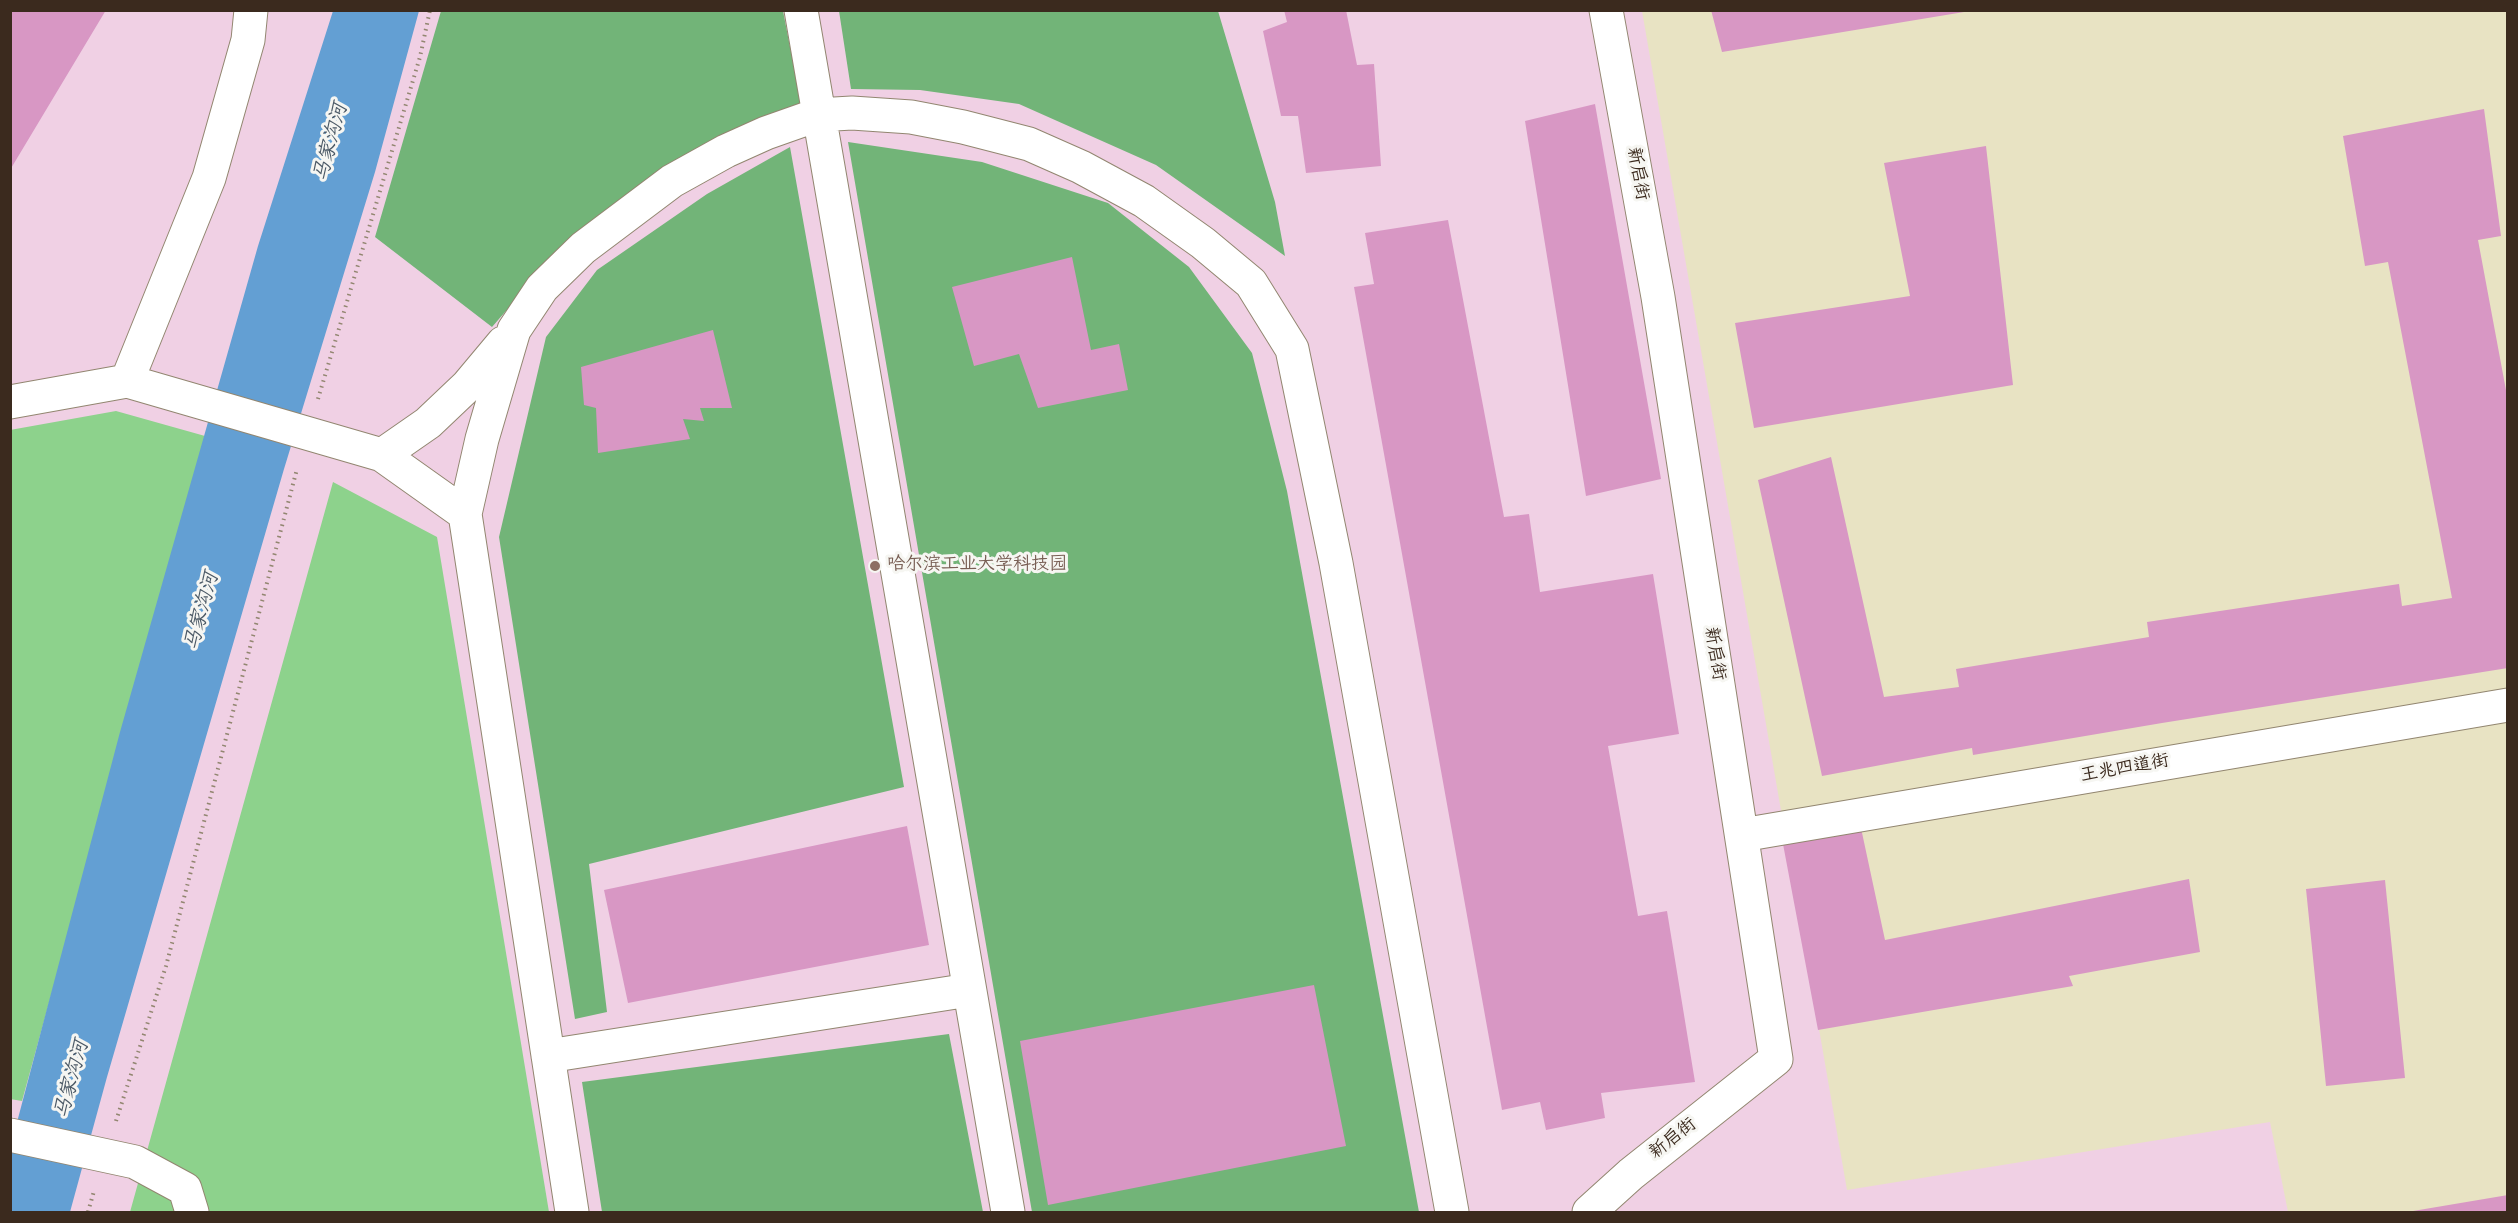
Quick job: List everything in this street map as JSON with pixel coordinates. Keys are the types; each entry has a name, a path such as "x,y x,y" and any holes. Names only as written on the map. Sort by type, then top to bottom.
{"street":[{"path":"127,381 209,178 248,40 251,10"},
{"path":"801,10 1008,1212"},
{"name":"新启街","path":"1589,1212 1631,1174 1776,1059 1658,297 1606,10"},
{"path":"382,455 428,423 467,386 514,330 542,288 583,248 672,181 726,151 766,133 818,115 852,113 910,117 1029,144 1081,167 1144,201 1203,243 1251,282 1292,349 1336,563 1452,1212"},
{"path":"514,330 482,439 465,514 572,1212"},
{"path":"10,402 127,381 382,455 465,514"},
{"name":"王兆四道街","path":"1742,836 2508,705"},
{"path":"548,1056 969,990"},
{"path":"10,1135 135,1162 185,1190 192,1212"}],"path":[{"path":"318,401 420,57 430,10"},
{"path":"113,1129 166,966 299,463"},
{"path":"88,1212 95,1184"}],"shaded area":[{"name":"哈尔滨工业大学科技园","path":"10,11 1642,11 1847,1190 2270,1122 2288,1212 11,1212"}],"green space":[{"path":"441,11 783,11 801,103 725,135 564,244 492,327 375,237"},
{"path":"839,11 1218,11 1275,202 1285,256 1156,165 1019,104 920,90 851,89"},
{"path":"848,142 982,162 1108,203 1189,267 1252,353 1287,491 1419,1212 1032,1212"},
{"path":"790,147 904,787 589,864 607,1012 575,1019 499,537 546,337 597,270 707,194"},
{"path":"116,411 205,436 22,1101 10,1099 10,430"},
{"path":"333,482 437,537 549,1212 130,1212"},
{"path":"949,1034 983,1212 602,1212 582,1082"}],"water":[{"name":"马家沟河","path":"333,11 419,11 375,172 284,469 107,1077 70,1212 11,1212 11,1145 120,732 258,246"}],"building":[{"path":"10,10 106,10 10,170"},
{"path":"1284,10 1346,10 1357,65 1374,64 1381,166 1306,173 1298,116 1281,116 1263,31 1287,22"},
{"path":"1711,10 1964,10 1964,12 1722,52"},
{"path":"1595,104 1661,479 1586,496 1525,121"},
{"path":"2484,109 2501,236 2478,240 2508,401 2508,552 2506,552 2508,668 1973,755 1972,748 1822,776 1758,480 1831,457 1884,697 1959,687 1956,669 2149,637 2147,622 2399,584 2402,606 2452,598 2388,262 2365,266 2343,136"},
{"path":"1986,146 2013,385 1754,428 1735,323 1910,296 1884,163"},
{"path":"1448,220 1504,517 1529,514 1540,592 1653,574 1679,734 1608,746 1638,916 1667,911 1695,1082 1601,1093 1605,1118 1546,1130 1540,1102 1502,1110 1354,287 1374,284 1365,233"},
{"path":"1072,257 1091,350 1119,344 1128,390 1038,408 1019,354 974,366 952,287"},
{"path":"713,330 732,408 700,408 704,421 683,419 690,439 598,453 596,408 584,405 581,367"},
{"path":"907,826 929,945 628,1003 604,890"},
{"path":"1861,828 1885,940 2189,879 2200,952 2069,976 2073,986 1818,1030 1783,844"},
{"path":"2385,880 2405,1078 2326,1086 2306,889"},
{"path":"1314,985 1346,1146 1048,1205 1020,1041"},
{"path":"2508,1195 2508,1212 2413,1212 2413,1211"}],"place":[{"name":"哈尔滨工业大学科技园","path":"875,566"}]}
